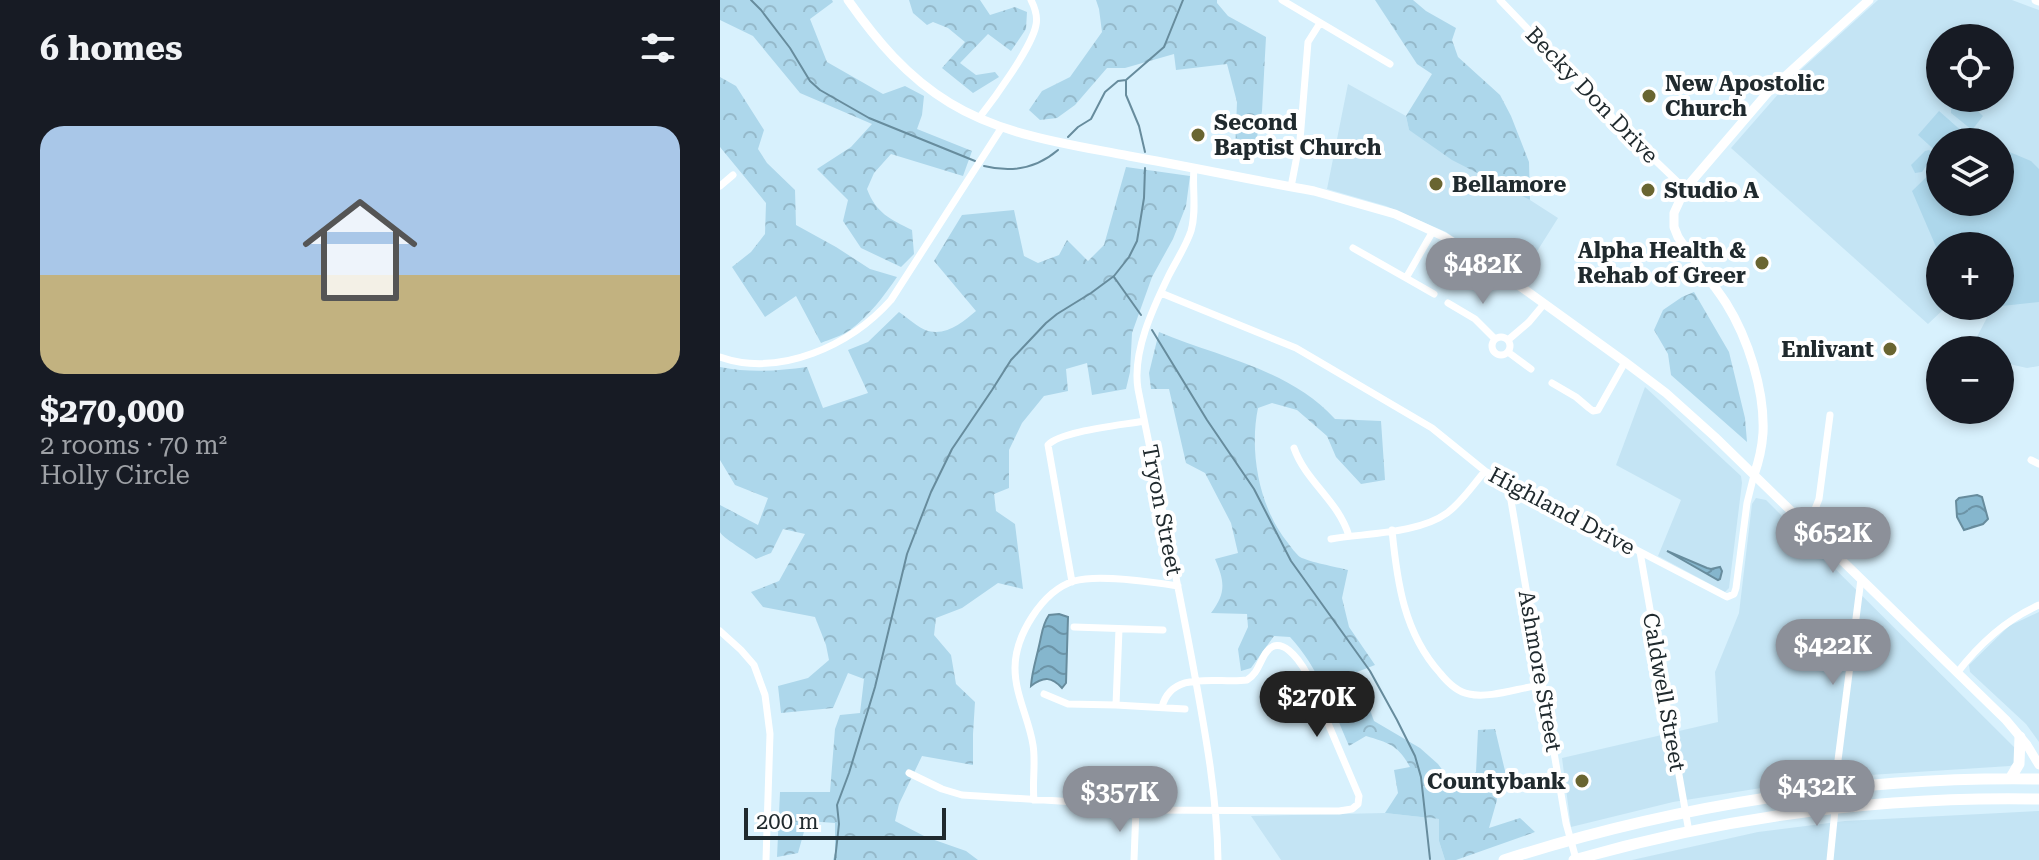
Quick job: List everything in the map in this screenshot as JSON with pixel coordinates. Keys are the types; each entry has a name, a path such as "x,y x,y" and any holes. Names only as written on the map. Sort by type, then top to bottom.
{"main road":[{"path":"2010,779 2019,764 2020,737"},
{"path":"1575,860 1836,800 1939,781 2039,779"},
{"path":"1509,859 1685,812 1758,800 2039,799"}],"street":[{"path":"848,0 876,38 903,67 938,96 979,118 1042,139 1369,205 1433,231 1468,251 1625,362 1693,417 2007,721 2039,765"},
{"path":"979,118 1034,33 1037,18 1031,0"},
{"path":"1282,0 1390,64"},
{"name":"Becky Don Drive","path":"1500,0 1685,189"},
{"path":"1754,475 1763,434 1759,392 1748,348 1736,319 1676,233 1674,213 1685,189 1781,78 1869,0"},
{"path":"1291,187 1300,140 1308,42 1320,23"},
{"path":"720,357 743,363 780,362 826,348 871,320 899,288 1002,127"},
{"name":"Tryon Street","path":"1194,168 1192,229 1144,336 1137,363 1137,382 1208,749 1216,811 1218,860"},
{"path":"720,186 733,175"},
{"path":"1406,278 1433,231"},
{"path":"1353,248 1434,294"},
{"name":"Highland Drive","path":"1161,293 1296,348 1432,428 1485,471 1730,597 1736,588 1747,503 1754,475"},
{"path":"1448,303 1475,319 1495,339"},
{"path":"1508,340 1544,304"},
{"path":"1503,337 1508,340 1511,346 1508,352 1495,354 1491,346 1495,339 1503,337"},
{"path":"1508,352 1531,369"},
{"path":"1552,383 1593,411 1598,410 1625,362"},
{"path":"1804,524 1819,499 1830,415"},
{"path":"1072,582 1048,445 1053,439 1070,434 1144,421"},
{"path":"1294,448 1306,472 1339,512 1349,536"},
{"path":"1331,539 1409,528 1433,521 1453,508 1485,471"},
{"name":"Ashmore Street","path":"1508,483 1575,860"},
{"path":"1392,530 1406,617 1424,653 1442,677 1459,690 1475,695 1542,685"},
{"name":"Caldwell Street","path":"1640,552 1689,832"},
{"path":"1034,800 1034,747 1017,684 1016,656 1035,613 1049,598 1072,582 1101,579 1178,586"},
{"path":"1830,860 1836,776 1861,579"},
{"path":"1957,673 2001,626 2039,605"},
{"path":"1074,627 1163,630"},
{"path":"1116,705 1119,629"},
{"path":"720,631 754,665 765,695 770,734 766,860"},
{"path":"909,773 962,795 1136,809 1339,811 1352,809 1360,801 1307,674 1290,650 1280,646 1270,649 1256,672 1247,680 1183,683 1169,691 1162,707"},
{"path":"1044,694 1068,704 1185,709"},
{"path":"1134,860 1136,809"}],"shaded area":[{"path":"1878,0 2012,0 2039,10 2039,366 2027,368 2014,365 2014,336 1977,336 1986,320 2014,320 2014,232 1926,232 1926,320 1932,320 1928,324 1731,148 1794,76"},
{"path":"1348,84 1406,116 1409,130 1558,218 1519,280 1446,232 1386,206 1327,189"},
{"path":"1645,387 1741,476 1729,588 1725,592 1658,556 1681,500 1616,465"},
{"path":"1756,498 1766,500 2016,749 2015,763 2010,766 1823,778 1673,802 1571,827 1562,758 1718,722 1715,672 1739,613 1752,504"},
{"path":"2039,612 2039,742 2026,724 1970,672 1969,665 2009,626"},
{"path":"2039,811 2039,860 1632,860 1758,832 1845,821"},
{"path":"1385,813 1439,819 1439,841 1445,860 1281,860 1251,816"}],"green space":[{"path":"720,0 832,0 810,19 827,62 883,94 905,86 924,96 917,129 972,151 963,176 891,154 874,173 867,189 879,210 912,230 914,254 901,267 861,248 843,221 848,200 817,169 851,147 872,124 800,93 753,36 720,20"},
{"path":"909,0 980,0 990,15 1015,7 1027,12 1026,29 1011,51 988,34 960,63 976,75 995,72 999,77 973,93 942,68 965,42 948,28 933,22 927,25 913,13"},
{"path":"1096,0 1217,0 1228,16 1266,37 1262,111 1253,158 1235,154 1237,102 1227,64 1176,70 1174,54 1125,68 1107,68 1075,105 1057,118 1040,120 1029,110 1042,91 1070,77 1102,32"},
{"path":"1375,0 1413,0 1456,28 1452,40 1458,57 1500,95 1511,116 1529,162 1530,200 1452,160 1409,130 1406,116 1432,74 1417,64"},
{"path":"720,77 736,86 764,130 758,149 767,163 795,190 796,225 870,269 897,277 870,312 843,334 821,343 796,296 765,317 732,267 751,252 765,234 766,203 720,147"},
{"path":"1938,112 1958,128 1926,128 1926,142 1918,135"},
{"path":"1979,112 1983,116 1974,128 1970,128 1951,113"},
{"path":"1925,151 1926,166 1922,172 1915,173 1911,165"},
{"path":"2014,154 2031,161 2039,169 2039,302 2014,305 2014,232 1930,232 1912,191 1926,178 1926,216 2014,216"},
{"path":"1126,167 1190,176 1186,206 1173,239 1152,277 1132,333 1126,389 1092,395 1087,363 1066,369 1068,391 1044,396 1022,423 1009,450 1009,488 994,494 996,511 1015,524 1023,589 998,583 962,608 936,618 934,635 951,655 956,684 975,702 973,765 922,756 899,804 895,821 926,837 966,851 978,860 833,860 835,823 807,821 798,853 777,857 780,792 830,792 835,729 840,715 860,713 864,679 848,673 833,708 781,713 778,686 808,678 829,660 815,617 763,607 751,592 779,581 805,534 783,529 771,553 756,559 720,532 720,505 758,525 768,498 735,485 720,460 720,367 764,371 807,367 823,408 868,393 848,350 868,342 899,312 928,331 942,332 976,311 934,261 962,215 1014,210 1024,256 1038,263 1059,255 1067,240 1088,261 1104,245"},
{"path":"1694,292 1729,352 1745,418 1747,442 1671,375 1668,354 1654,330 1663,310"},
{"path":"1159,332 1275,376 1317,402 1335,419 1381,421 1385,480 1361,484 1336,457 1327,436 1297,410 1272,403 1258,408 1256,460 1263,496 1278,529 1298,556 1348,570 1342,598 1349,627 1375,665 1352,674 1374,721 1420,748 1449,779 1467,779 1476,772 1478,730 1495,729 1506,775 1495,790 1497,800 1489,828 1520,818 1535,832 1456,860 1445,860 1439,841 1439,819 1385,813 1398,793 1394,770 1410,767 1406,760 1392,746 1366,736 1349,746 1317,675 1290,637 1274,636 1251,668 1241,671 1238,649 1248,627 1247,614 1211,613 1222,587 1215,559 1238,553 1231,523 1205,473 1186,463 1169,389 1151,389 1149,373"}],"water":[{"path":"1977,495 1982,497 1988,519 1983,524 1964,530 1957,517 1956,501"},
{"path":"1667,551 1707,568 1720,567 1720,579 1718,580"},
{"path":"1049,615 1068,617 1066,683 1062,688 1044,679 1031,686 1045,622"}],"waterway":[{"path":"751,0 790,48 810,81 820,90 869,118 975,161"},
{"path":"1068,137 1091,119 1105,92 1118,81 1126,80 1164,47 1183,0"},
{"path":"1126,81 1126,95 1139,126 1145,152"},
{"path":"984,166 1023,168 1041,162 1058,150"},
{"path":"835,860 839,824 837,805 875,687 907,554 931,492 952,449 1011,360 1046,323 1114,276 1129,257 1137,241 1145,168"},
{"path":"1114,277 1141,315"},
{"path":"1152,330 1254,489 1291,561 1370,671 1397,720 1415,756 1421,777 1430,859"}],"place":[{"name":"New Apostolic Church","path":"1649,96"},
{"name":"Second Baptist Church","path":"1198,135"},
{"name":"Bellamore","path":"1436,184"},
{"name":"Studio A","path":"1648,190"},
{"name":"Alpha Health & Rehab of Greer","path":"1762,263"},
{"name":"Enlivant","path":"1890,349"},
{"name":"Countybank","path":"1582,781"}]}
